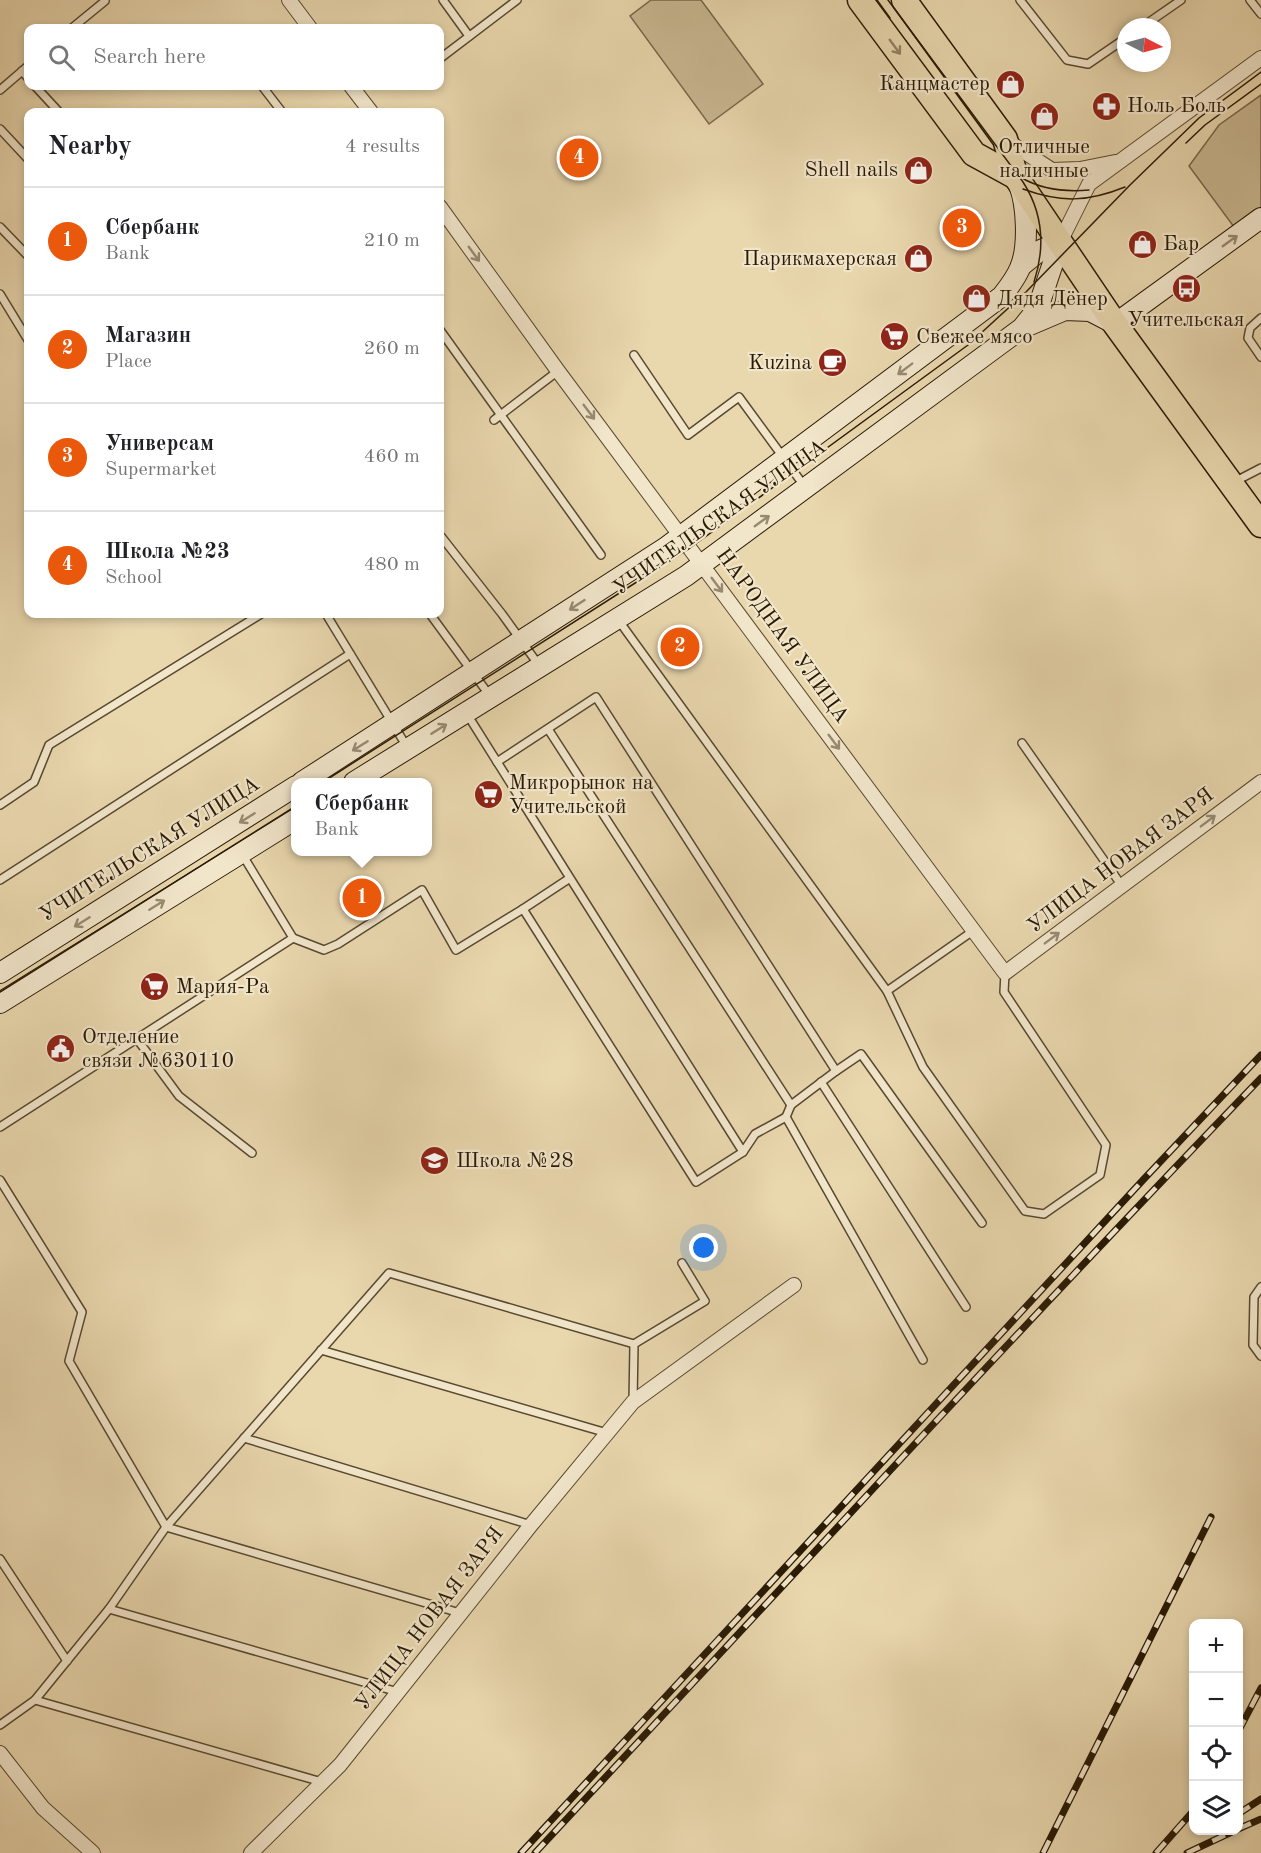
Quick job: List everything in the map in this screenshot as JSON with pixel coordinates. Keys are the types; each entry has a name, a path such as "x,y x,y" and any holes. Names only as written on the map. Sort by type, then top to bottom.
{"highway":[{"path":"860,0 974,154 1016,177"},
{"path":"904,0 1005,139 1016,177 1114,324 1261,525"}],"main road":[{"path":"1016,177 1022,193 1025,214 1025,240 1021,266"},
{"path":"1022,328 1065,310 1090,311 1114,324 1261,218"},
{"path":"1021,266 1041,250 1060,242"},
{"name":"УЧИТЕЛЬСКАЯ УЛИЦА","path":"362,778 703,565 1022,328 1038,308 1060,242"},
{"name":"УЧИТЕЛЬСКАЯ УЛИЦА","path":"310,778 682,536 1002,296 1021,266"},
{"name":"УЧИТЕЛЬСКАЯ УЛИЦА","path":"0,973 291,789"},
{"path":"0,1003 291,822"}],"street":[{"path":"289,0 307,24"},
{"name":"УЧИТЕЛЬСКАЯ УЛИЦА","path":"1060,242 1089,184 1261,58"},
{"path":"354,90 368,108"},
{"path":"1005,139 1052,170 1080,169 1120,161"},
{"name":"НАРОДНАЯ УЛИЦА","path":"444,213 558,371 1005,974"},
{"name":"УЛИЦА НОВАЯ ЗАРЯ","path":"1005,974 1261,782"},
{"name":"УЛИЦА НОВАЯ ЗАРЯ","path":"251,1853 325,1782 633,1402 794,1285"},
{"path":"0,1753 43,1808 93,1853"}],"lane":[{"path":"77,24 105,0"},
{"path":"443,0 470,36"},
{"path":"444,56 517,0"},
{"path":"1020,0 1067,60 1088,64 1117,44"},
{"path":"1155,18 1181,0"},
{"path":"1250,0 1261,14"},
{"path":"0,90 22,71 24,73"},
{"path":"39,90 55,108"},
{"path":"265,90 279,108"},
{"path":"0,129 24,155"},
{"path":"0,227 24,252"},
{"path":"0,294 24,333"},
{"path":"1261,318 1250,328 1248,338 1261,357"},
{"path":"444,336 601,555"},
{"path":"634,356 688,435 739,397 806,489"},
{"path":"494,420 558,371"},
{"path":"1231,484 1261,468"},
{"path":"444,540 502,614 539,667"},
{"path":"0,804 34,782 49,745 255,618"},
{"path":"328,618 408,749"},
{"path":"433,618 490,696"},
{"path":"618,619 887,991 923,1067 1025,1211 1044,1214 1100,1175 1106,1145 1004,992 1005,974"},
{"path":"0,880 350,654"},
{"path":"497,762 596,698 836,1071"},
{"path":"466,712 742,1152"},
{"path":"548,729 791,1106"},
{"path":"1022,743 1122,886"},
{"path":"241,853 293,938 324,950 338,944 422,890 456,950 570,878"},
{"path":"523,909 696,1182 742,1152 755,1134 786,1117 791,1106 861,1054 982,1223"},
{"path":"887,991 973,931"},
{"path":"0,1127 293,938"},
{"path":"137,1039 179,1096 252,1152"},
{"path":"821,1082 966,1306"},
{"path":"786,1117 923,1360"},
{"path":"0,1180 82,1312 69,1361 166,1527 460,1613"},
{"path":"0,1725 35,1700 109,1609 166,1527 389,1272 634,1344 705,1301 682,1263"},
{"path":"1261,1287 1254,1297 1253,1344 1261,1356"},
{"path":"633,1402 634,1344"},
{"path":"321,1350 607,1433"},
{"path":"244,1438 531,1525"},
{"path":"0,1559 67,1661"},
{"path":"109,1609 398,1692"},
{"path":"35,1700 325,1782"}],"shaded area":[{"path":"651,0 701,0 763,84 709,124 630,16"},
{"path":"1261,95 1261,207 1234,227 1189,166 1219,125"}],"tram line":[{"path":"877,0 890,18"},
{"path":"888,0 1030,194 1038,218 1041,244 1034,282"},
{"path":"329,778 690,548 968,345 1026,292 1199,118 1261,72"},
{"path":"1186,143 1205,125 1261,84"},
{"path":"1022,178 1054,189 1089,190"},
{"path":"1023,189 1050,197 1074,199 1099,196 1125,187"},
{"path":"0,992 291,809"}],"railway":[{"path":"521,1853 1261,1055"},
{"path":"535,1853 987,1367 1261,1078"},
{"path":"1043,1853 1211,1517"},
{"path":"1241,1727 1261,1688"},
{"path":"1243,1811 1261,1799"},
{"path":"1156,1853 1189,1816"},
{"path":"1243,1827 1261,1819"},
{"path":"1187,1853 1225,1835"}],"place":[{"name":"Канцмастер","path":"1011,84"},
{"name":"Ноль Боль","path":"1106,106"},
{"name":"Отличные наличные","path":"1044,116"},
{"name":"Школа №23","path":"579,158"},
{"name":"Shell nails","path":"919,170"},
{"name":"Универсам","path":"962,228"},
{"name":"Бар","path":"1142,244"},
{"name":"Парикмахерская","path":"918,259"},
{"name":"Учительская","path":"1186,289"},
{"name":"Дядя Дёнер","path":"976,299"},
{"name":"Свежее мясо","path":"895,337"},
{"name":"Kuzina","path":"833,363"},
{"name":"Магазин","path":"680,647"},
{"name":"Микрорынок на Учительской","path":"488,795"},
{"name":"Сбербанк","path":"362,898"},
{"name":"Мария-Ра","path":"155,987"},
{"name":"Отделение связи №630110","path":"61,1049"},
{"name":"Школа №28","path":"435,1161"}]}
